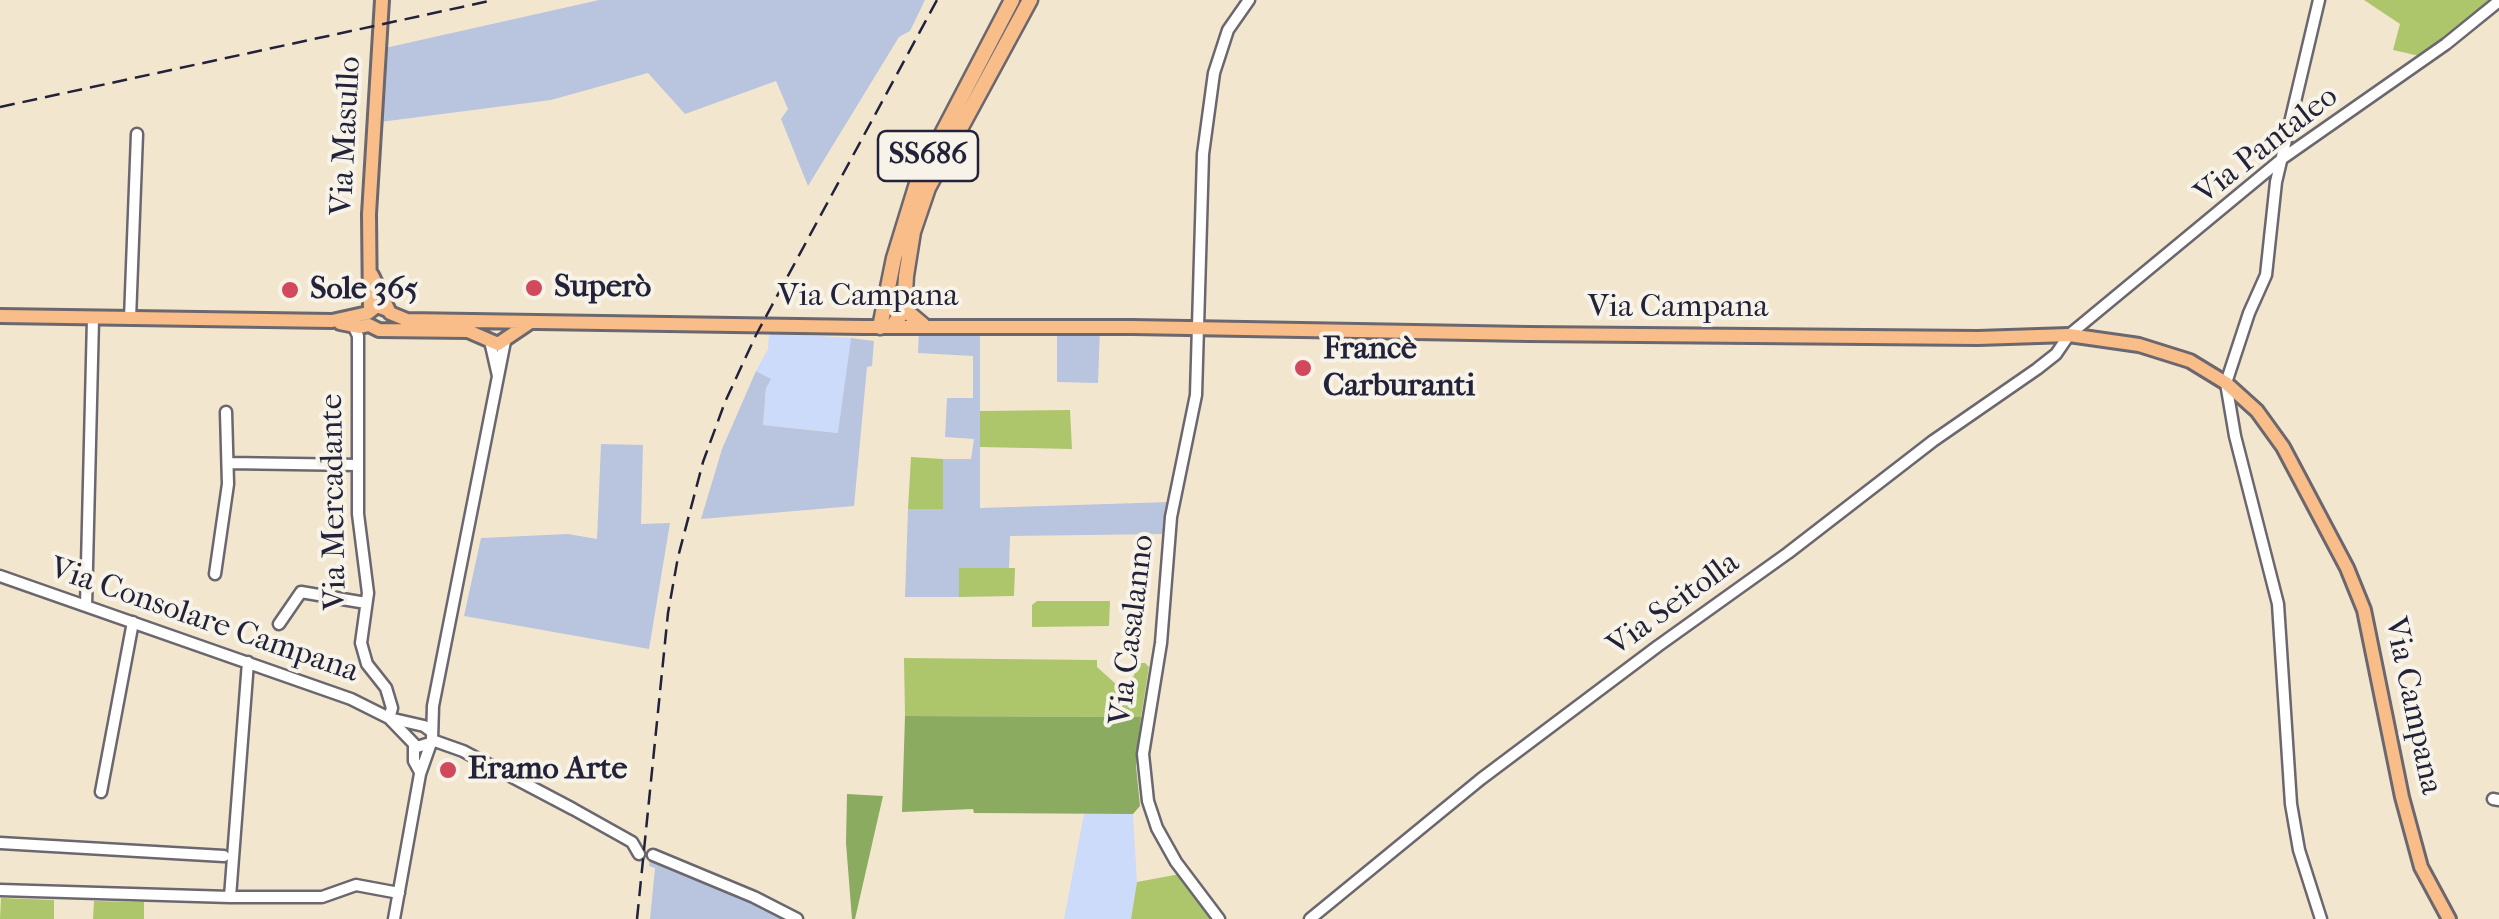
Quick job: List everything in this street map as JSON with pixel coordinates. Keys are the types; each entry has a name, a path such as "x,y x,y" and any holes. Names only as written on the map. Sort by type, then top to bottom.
{"highway":[{"name":"SS686","path":"887,327 894,258 918,180 1012,0"},
{"name":"SS686","path":"904,309 913,232 928,188 1030,0"},
{"path":"887,327 904,309 923,325"}],"main road":[{"name":"Via Masullo","path":"382,0 368,256 372,275 389,311"},
{"name":"Via Masullo","path":"369,316 372,275"},
{"name":"Via Campana","path":"332,321 356,331 381,306 407,320 529,324 611,321 1548,335 2069,335 2139,345 2190,361 2226,383 2257,410 2283,447 2347,568 2364,610 2402,798 2421,867 2449,919"},
{"path":"384,330 390,324 389,311"},
{"name":"Via Campana","path":"0,316 332,321 369,316"},
{"name":"Via Campana","path":"369,316 375,330 468,331 498,344 506,340"},
{"path":"488,340 486,326 497,320 510,330 506,340"},
{"path":"506,340 529,324"}],"street":[{"name":"Via Casalanno","path":"1219,919 1156,828 1148,801 1144,754 1161,644 1172,517 1196,395 1203,154 1214,73 1228,30 1249,0"},
{"path":"2319,0 2276,182 2266,275 2248,313 2226,383 2234,436 2278,604 2291,804 2299,850 2321,919"},
{"name":"Via Pantaleo","path":"2069,335 2283,158 2386,88 2499,1"},
{"path":"130,319 137,134"},
{"path":"86,606 93,318"},
{"name":"Via Mercadante","path":"356,331 358,514 365,553 366,603 361,643 367,664 386,688 392,708 389,718"},
{"name":"Via Seitolla","path":"1310,919 1482,779 1788,554 1932,442 2047,362 2069,335"},
{"path":"488,340 498,377"},
{"path":"412,743 424,747 435,717 433,709 506,340"},
{"path":"214,574 228,463 226,412"},
{"path":"228,463 358,465"},
{"name":"Via Consolare Campana","path":"0,578 361,703 463,751 632,842 639,854"},
{"path":"279,624 300,592 366,603"},
{"path":"101,792 132,622"},
{"path":"230,897 248,662"},
{"name":"Via Consolare Campana","path":"389,718 412,743"},
{"path":"420,772 414,761 411,732 427,733"},
{"path":"394,919 427,733"},
{"path":"0,842 224,856"},
{"path":"653,855 796,919"},
{"path":"0,890 322,896 356,886 399,893"}],"shaded area":[{"path":"599,0 925,0 910,31 899,37 808,186 781,119 788,109 776,81 685,114 648,73 551,100 380,122 385,48"},
{"path":"919,328 980,328 980,508 1170,502 1165,534 1010,536 1009,568 959,568 959,597 905,597 908,509 943,509 943,459 971,459 974,439 945,437 947,398 973,398 973,356 918,353"},
{"path":"1057,329 1100,329 1098,383 1057,382"},
{"path":"769,333 851,338 839,433 763,425 770,379 756,371 768,349"},
{"path":"851,338 874,341 872,366 867,367 854,506 701,519 722,449 756,371 771,379 766,388 763,425 838,433"},
{"path":"601,444 643,445 641,524 670,523 649,649 464,616 481,538 568,534 597,539"},
{"path":"1084,814 1133,814 1137,882 1131,919 1064,919"},
{"path":"651,849 720,879 735,894 788,919 650,919 655,868 649,866"}],"green space":[{"path":"2364,0 2497,0 2424,57 2393,50 2400,24"},
{"path":"1070,410 1072,449 980,447 980,411"},
{"path":"911,457 943,459 943,509 908,509"},
{"path":"959,568 1015,568 1014,596 959,597"},
{"path":"1037,601 1110,601 1109,626 1032,627 1032,605"},
{"path":"904,658 1097,660 1097,667 1117,685 1134,676 1134,663 1149,667 1141,717 905,716"},
{"path":"905,716 1141,717 1136,766 1140,806 1133,814 974,813 973,809 902,812"},
{"path":"847,794 883,796 855,919 846,843"},
{"path":"1180,874 1214,919 1131,919 1137,882"},
{"path":"1,898 54,900 54,919 0,919"},
{"path":"94,901 144,902 144,919 93,919"}],"railway":[{"path":"0,107 494,0"},
{"path":"637,919 668,613 703,462 756,335 937,0"}],"place":[{"name":"Superò","path":"534,288"},
{"name":"Sole 365","path":"290,290"},
{"name":"Francè Carburanti","path":"1303,368"},
{"name":"Eramo Arte","path":"448,770"}]}
